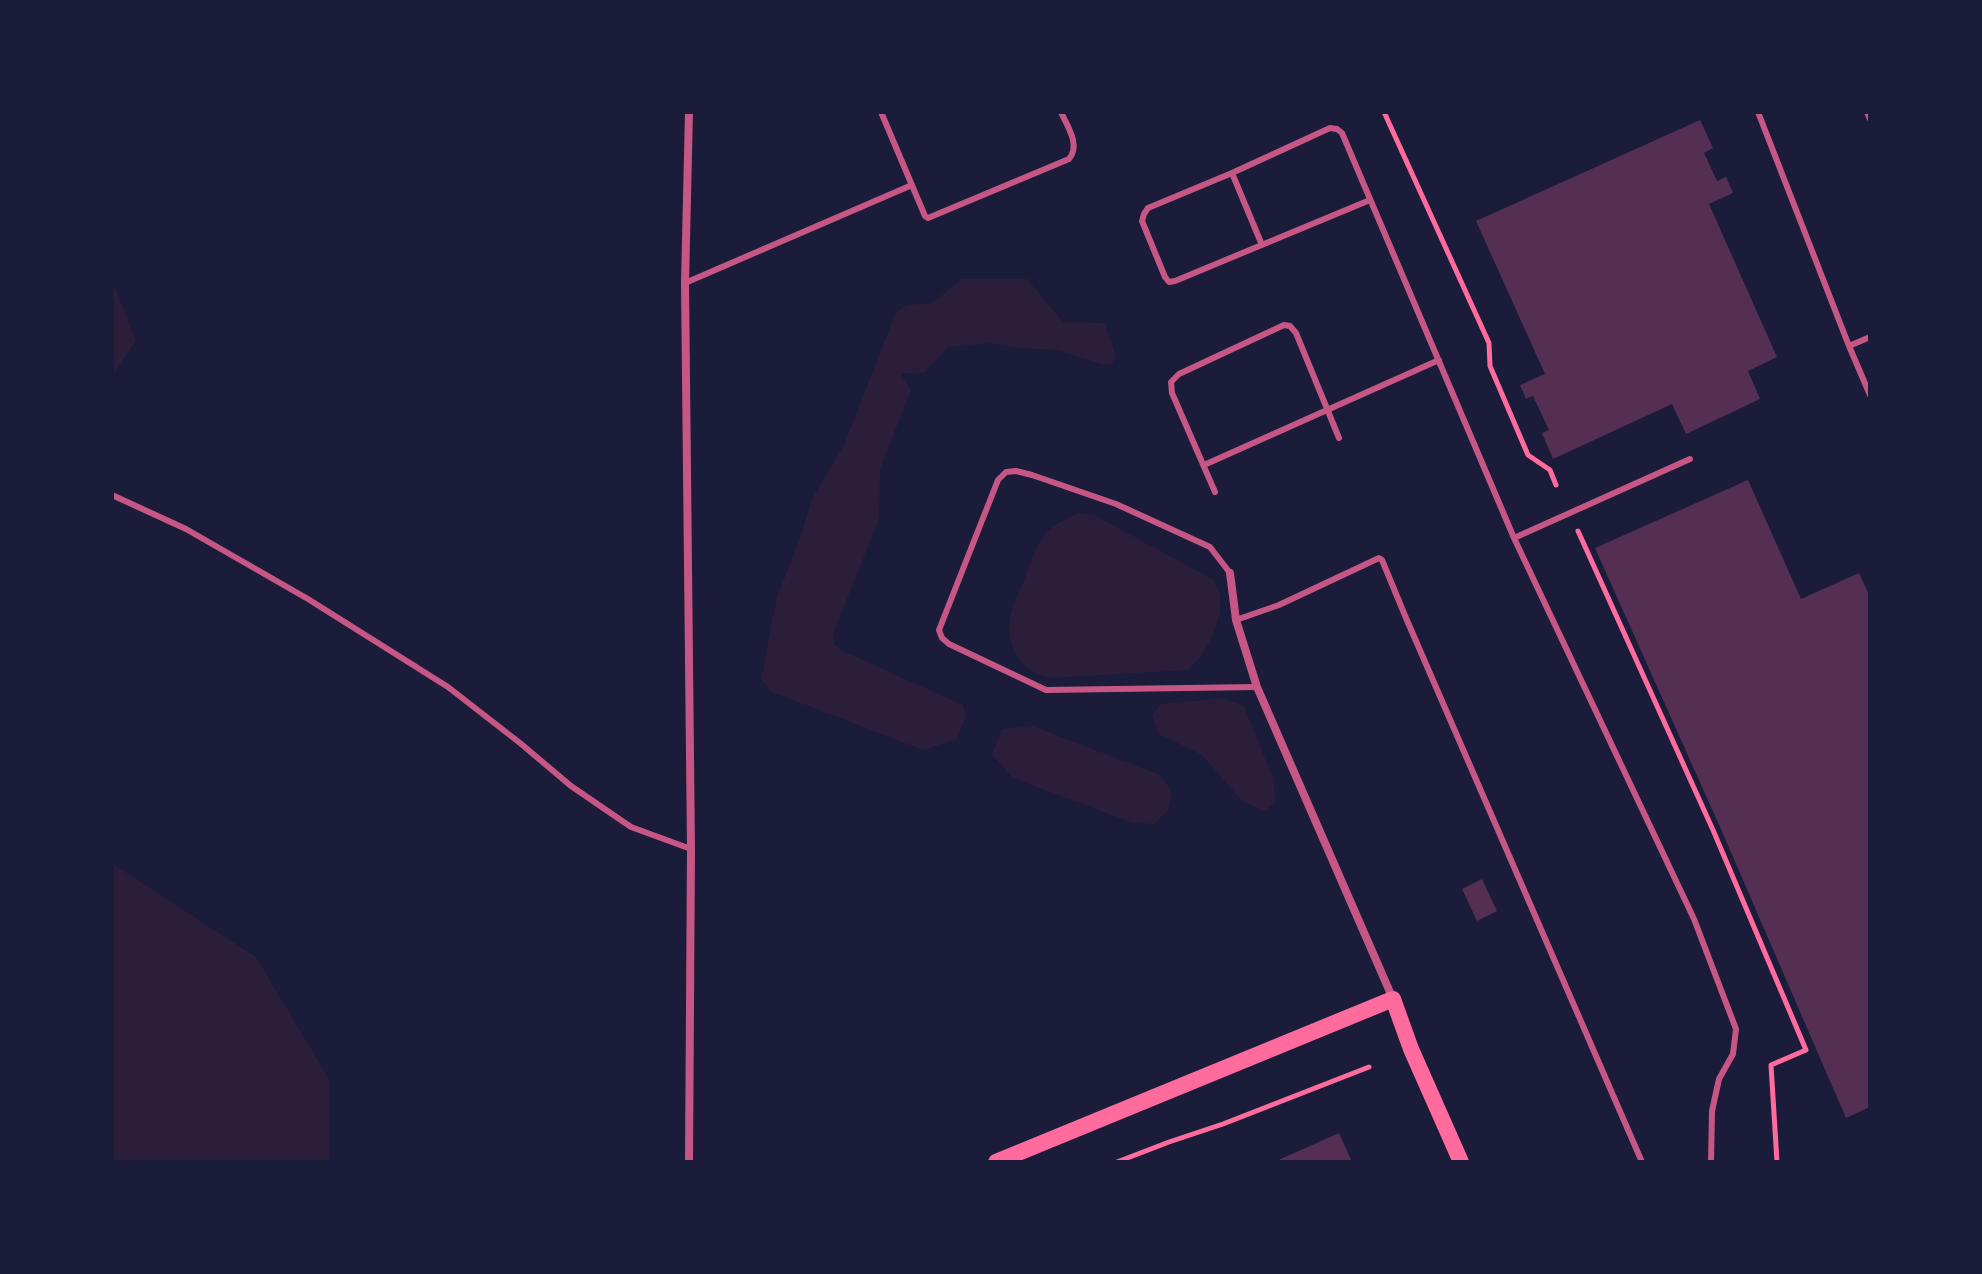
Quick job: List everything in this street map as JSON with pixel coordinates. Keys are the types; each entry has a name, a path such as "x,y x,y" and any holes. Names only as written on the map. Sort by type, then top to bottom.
{"main road":[{"path":"996,1162 1393,999 1411,1049 1461,1162"}],"street":[{"path":"689,112 685,283 691,849 689,1162"},
{"path":"1230,573 1236,620 1257,687 1393,999"}],"lane":[{"path":"881,112 928,218 1069,159 1075,145 1061,112"},
{"path":"1758,112 1870,395"},
{"path":"1867,112 1870,119"},
{"path":"1370,200 1169,282 1142,221 1148,208 1330,128 1342,133 1514,538 1694,919 1736,1029 1733,1054 1719,1079 1712,1111 1711,1162"},
{"path":"1232,173 1262,245"},
{"path":"685,283 912,185"},
{"path":"1215,492 1172,393 1171,382 1179,374 1284,325 1290,326 1296,333 1339,438"},
{"path":"1849,346 1870,337"},
{"path":"1204,465 1439,360"},
{"path":"1514,538 1690,459"},
{"path":"1230,573 1210,547 1116,504 1032,475 1006,472 998,480 939,630 949,644 1046,690 1257,687"},
{"path":"112,495 186,529 308,599 448,687 571,786 631,827 691,849"},
{"path":"1236,620 1279,605 1379,558 1382,560 1642,1162"}],"path":[{"path":"1384,112 1489,343 1490,366 1528,455 1550,470 1556,485"},
{"path":"1578,531 1716,829 1806,1050 1771,1065 1777,1162"},
{"path":"1117,1162 1369,1067"}],"shaded area":[{"path":"112,279 136,341 112,375"},
{"path":"962,279 1027,279 1063,322 1104,323 1116,355 1112,364 1104,365 1057,350 990,343 948,347 925,372 901,374 911,390 880,469 879,519 833,634 834,645 845,652 963,705 966,716 957,739 923,750 772,692 761,679 777,597 812,499 844,445 896,312 907,305 932,303"},
{"path":"1079,513 1096,516 1214,580 1220,597 1216,628 1201,656 1188,670 1052,678 1032,671 1018,659 1011,641 1010,619 1032,557 1050,529"},
{"path":"1225,698 1244,706 1273,778 1276,802 1265,811 1242,801 1202,755 1159,734 1152,715 1161,704"},
{"path":"1033,726 1160,775 1172,792 1168,811 1154,824 1133,823 1013,778 992,755 1002,729"},
{"path":"112,860 116,866 256,957 329,1079 329,1162 112,1162"}],"building":[{"path":"1700,120 1713,148 1704,153 1717,181 1726,177 1733,193 1709,204 1777,357 1748,371 1760,399 1686,434 1672,404 1553,459 1542,433 1549,430 1533,396 1526,399 1520,385 1545,374 1476,221"},
{"path":"1748,480 1801,599 1859,573 1870,597 1870,1107 1846,1118 1595,548"},
{"path":"1482,879 1497,911 1477,921 1462,889"},
{"path":"1339,1133 1352,1162 1274,1162"}]}
